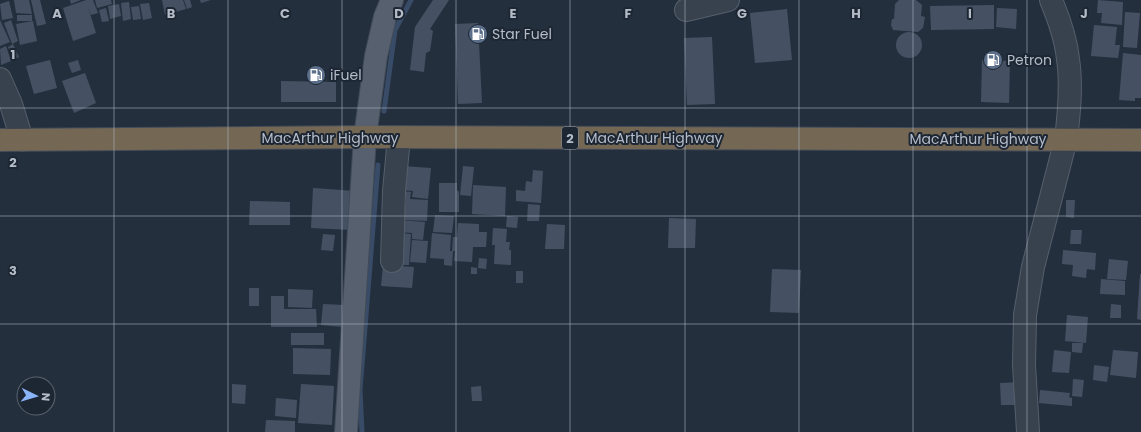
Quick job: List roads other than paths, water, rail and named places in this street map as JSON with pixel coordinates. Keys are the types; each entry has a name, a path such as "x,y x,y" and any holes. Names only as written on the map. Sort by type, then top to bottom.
{"highway":[{"name":"MacArthur Highway","path":"0,140 399,137 1141,140"}],"main road":[{"path":"346,432 365,137 376,56 385,17 392,0"}],"street":[{"path":"686,10 728,0"},
{"path":"1028,432 1024,365 1024,315 1033,267 1066,139 1068,119 1069,61 1059,3"},
{"path":"0,78 11,104 22,140"},
{"path":"392,261 394,191 399,137"}],"waterway":[{"path":"384,111 395,30 411,0"},
{"path":"362,432 360,390 378,165"}],"place":[{"name":"Star Fuel","path":"478,34"},
{"name":"Petron","path":"993,60"},
{"name":"iFuel","path":"316,75"}]}
